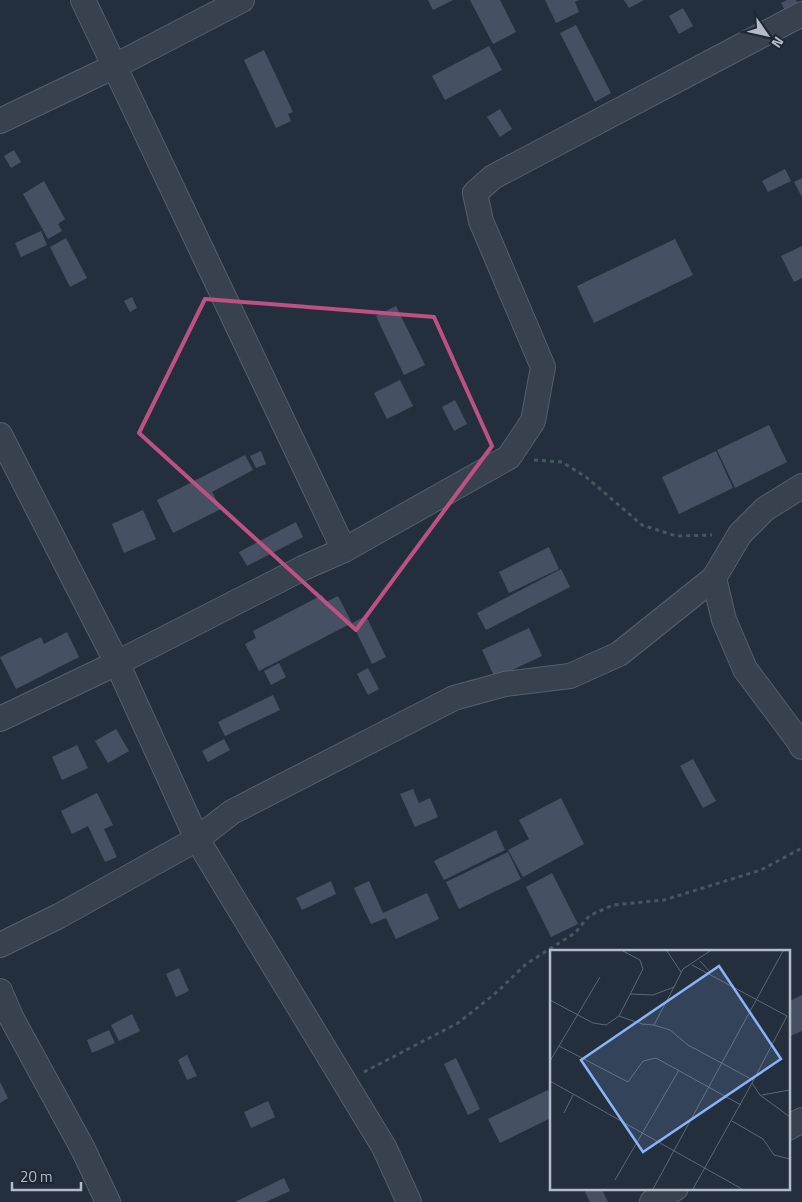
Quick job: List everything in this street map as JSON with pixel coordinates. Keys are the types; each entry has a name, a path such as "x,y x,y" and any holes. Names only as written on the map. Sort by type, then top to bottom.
{"street":[{"path":"83,0 344,550"},
{"path":"0,121 115,66 242,0"},
{"path":"0,719 117,663 303,568 344,550 509,457 532,421 543,367 481,221 474,192 493,177 802,14"},
{"path":"0,435 117,663 197,839 384,1147 409,1202"},
{"path":"0,945 82,903 197,839 232,812 454,698 505,684 570,676 619,654 714,578 740,534 765,509 802,486"},
{"path":"714,578 724,620 745,669 802,747"},
{"path":"0,991 11,1017 83,1149 108,1202"},
{"path":"790,1128 802,1120"},
{"path":"652,1202 673,1190"}],"path":[{"path":"509,457 562,462 586,477 642,525 676,536 740,534"},
{"path":"345,1083 458,1023 497,992 526,964 575,933 589,916 613,905 664,900 761,870 802,848"}],"highlighted area":[{"path":"205,299 434,317 492,446 356,630 139,433"}],"building":[{"path":"428,0 453,0 433,10"},
{"path":"470,0 500,0 516,32 493,44"},
{"path":"545,0 579,0 575,2 579,12 556,23"},
{"path":"624,0 644,0 629,8"},
{"path":"787,0 796,0 798,5 786,12 781,3"},
{"path":"683,8 693,26 679,34 669,16"},
{"path":"576,25 611,93 595,102 560,33"},
{"path":"489,46 502,70 445,100 432,76"},
{"path":"264,50 293,112 288,114 291,121 276,128 244,60"},
{"path":"500,109 512,129 500,137 487,117"},
{"path":"14,150 21,162 11,168 4,156"},
{"path":"785,169 791,181 768,192 762,181"},
{"path":"802,178 802,197 794,182"},
{"path":"44,181 65,219 58,224 62,231 48,239 23,194"},
{"path":"41,231 47,245 21,257 15,243"},
{"path":"66,238 87,278 70,287 50,247"},
{"path":"675,239 693,275 594,323 577,286"},
{"path":"802,246 802,278 794,282 781,256"},
{"path":"132,297 137,308 130,312 124,301"},
{"path":"396,306 425,365 404,375 376,316"},
{"path":"400,380 413,406 387,419 374,393"},
{"path":"455,400 467,424 454,431 442,407"},
{"path":"769,425 787,462 735,488 717,450"},
{"path":"261,451 266,464 256,468 250,456"},
{"path":"716,451 733,488 679,514 662,477"},
{"path":"245,455 253,470 212,492 221,509 173,533 157,500"},
{"path":"143,510 156,539 124,553 112,524"},
{"path":"296,522 303,537 247,566 239,552"},
{"path":"549,547 559,569 509,593 499,572"},
{"path":"561,569 570,587 486,630 477,613"},
{"path":"322,595 326,602 338,596 352,623 259,671 245,644 256,638 253,631"},
{"path":"366,616 386,657 372,664 352,623"},
{"path":"529,628 542,656 495,678 482,650"},
{"path":"67,632 79,657 16,689 0,657 41,637 44,644"},
{"path":"279,663 286,677 271,685 264,671"},
{"path":"368,668 379,689 368,695 357,674"},
{"path":"273,695 280,710 225,736 218,722"},
{"path":"116,729 129,751 108,763 95,741"},
{"path":"224,739 230,750 208,762 202,751"},
{"path":"77,745 88,768 62,780 52,757"},
{"path":"693,759 716,801 703,808 680,766"},
{"path":"413,789 419,803 430,798 438,817 415,827 400,794"},
{"path":"97,793 113,825 104,829 117,857 105,862 88,826 72,834 61,811"},
{"path":"561,798 584,844 523,877 508,850 529,839 519,820"},
{"path":"496,830 505,850 444,880 434,861"},
{"path":"508,852 521,879 459,909 446,882"},
{"path":"552,873 578,924 551,937 526,887"},
{"path":"331,881 336,894 302,910 296,898"},
{"path":"369,881 383,913 427,893 439,919 396,939 386,918 371,924 354,888"},
{"path":"179,968 189,991 176,997 166,974"},
{"path":"802,995 802,1031 790,1036 790,1001"},
{"path":"132,1014 140,1031 119,1041 111,1025"},
{"path":"109,1030 115,1043 92,1053 87,1040"},
{"path":"187,1055 197,1076 187,1080 178,1060"},
{"path":"456,1058 480,1109 468,1115 444,1064"},
{"path":"0,1082 8,1098 0,1103"},
{"path":"548,1090 550,1094 550,1118 500,1143 488,1119"},
{"path":"268,1101 275,1117 251,1128 244,1112"},
{"path":"284,1178 290,1191 266,1202 235,1202"},
{"path":"584,1190 602,1190 608,1202 590,1202"}]}
